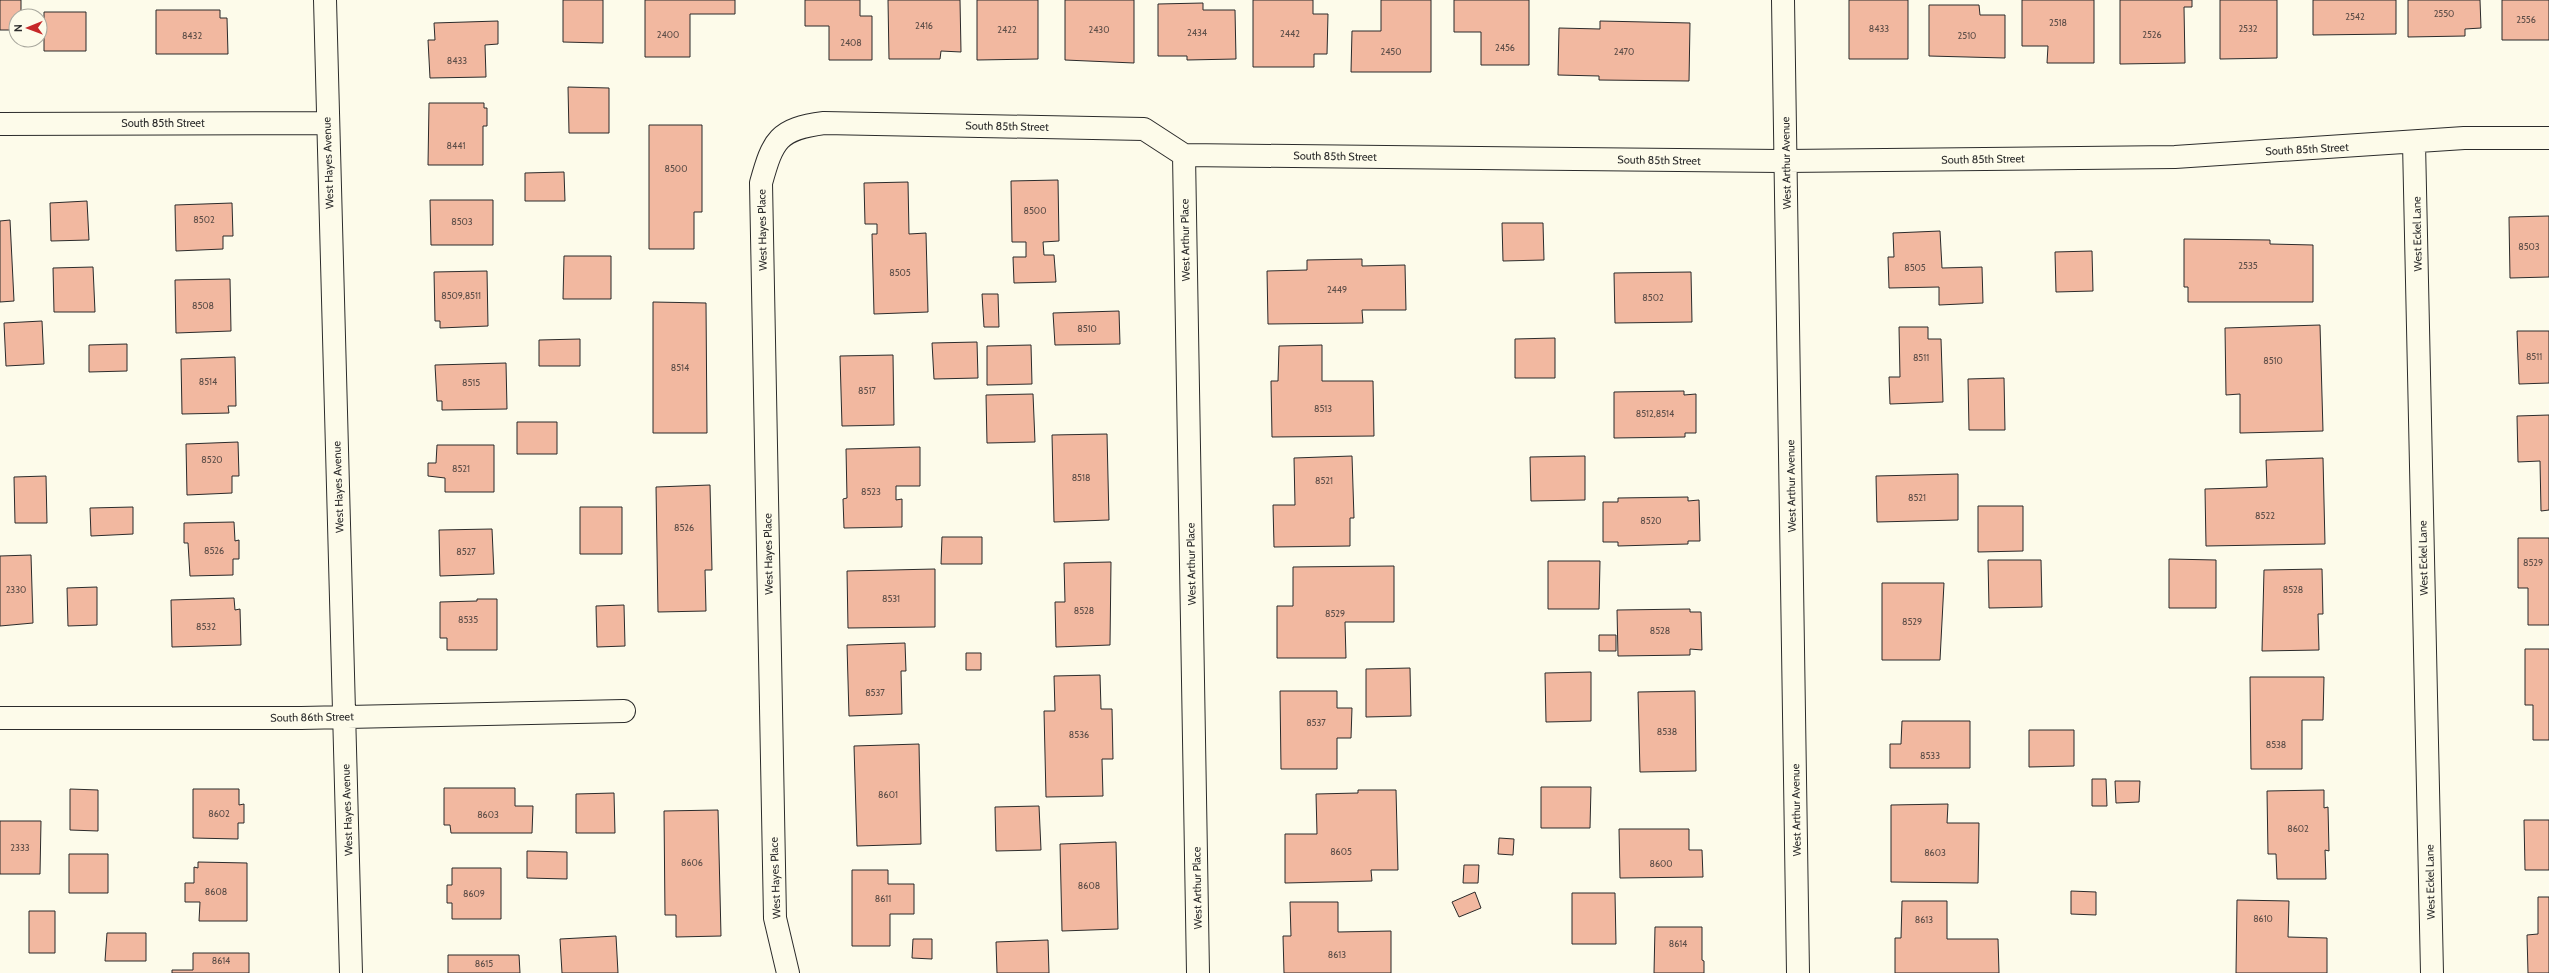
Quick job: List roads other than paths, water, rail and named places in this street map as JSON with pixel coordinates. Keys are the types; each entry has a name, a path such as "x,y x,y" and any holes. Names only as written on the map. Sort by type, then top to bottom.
{"street":[{"name":"West Hayes Avenue","path":"325,0 327,123 351,973"},
{"name":"West Arthur Avenue","path":"1783,0 1798,973"},
{"name":"South 85th Street","path":"0,124 327,123"},
{"name":"South 85th Street","path":"779,137 802,126 824,123 1144,129 1184,155 1786,161 2174,157 2414,143 2464,138 2549,138"},
{"name":"West Hayes Place","path":"779,137 768,159 761,183 775,918 788,973"},
{"name":"West Eckel Lane","path":"2414,143 2432,973"},
{"name":"West Arthur Place","path":"1184,155 1198,973"},
{"name":"South 86th Street","path":"0,718 344,717 624,711"}]}
